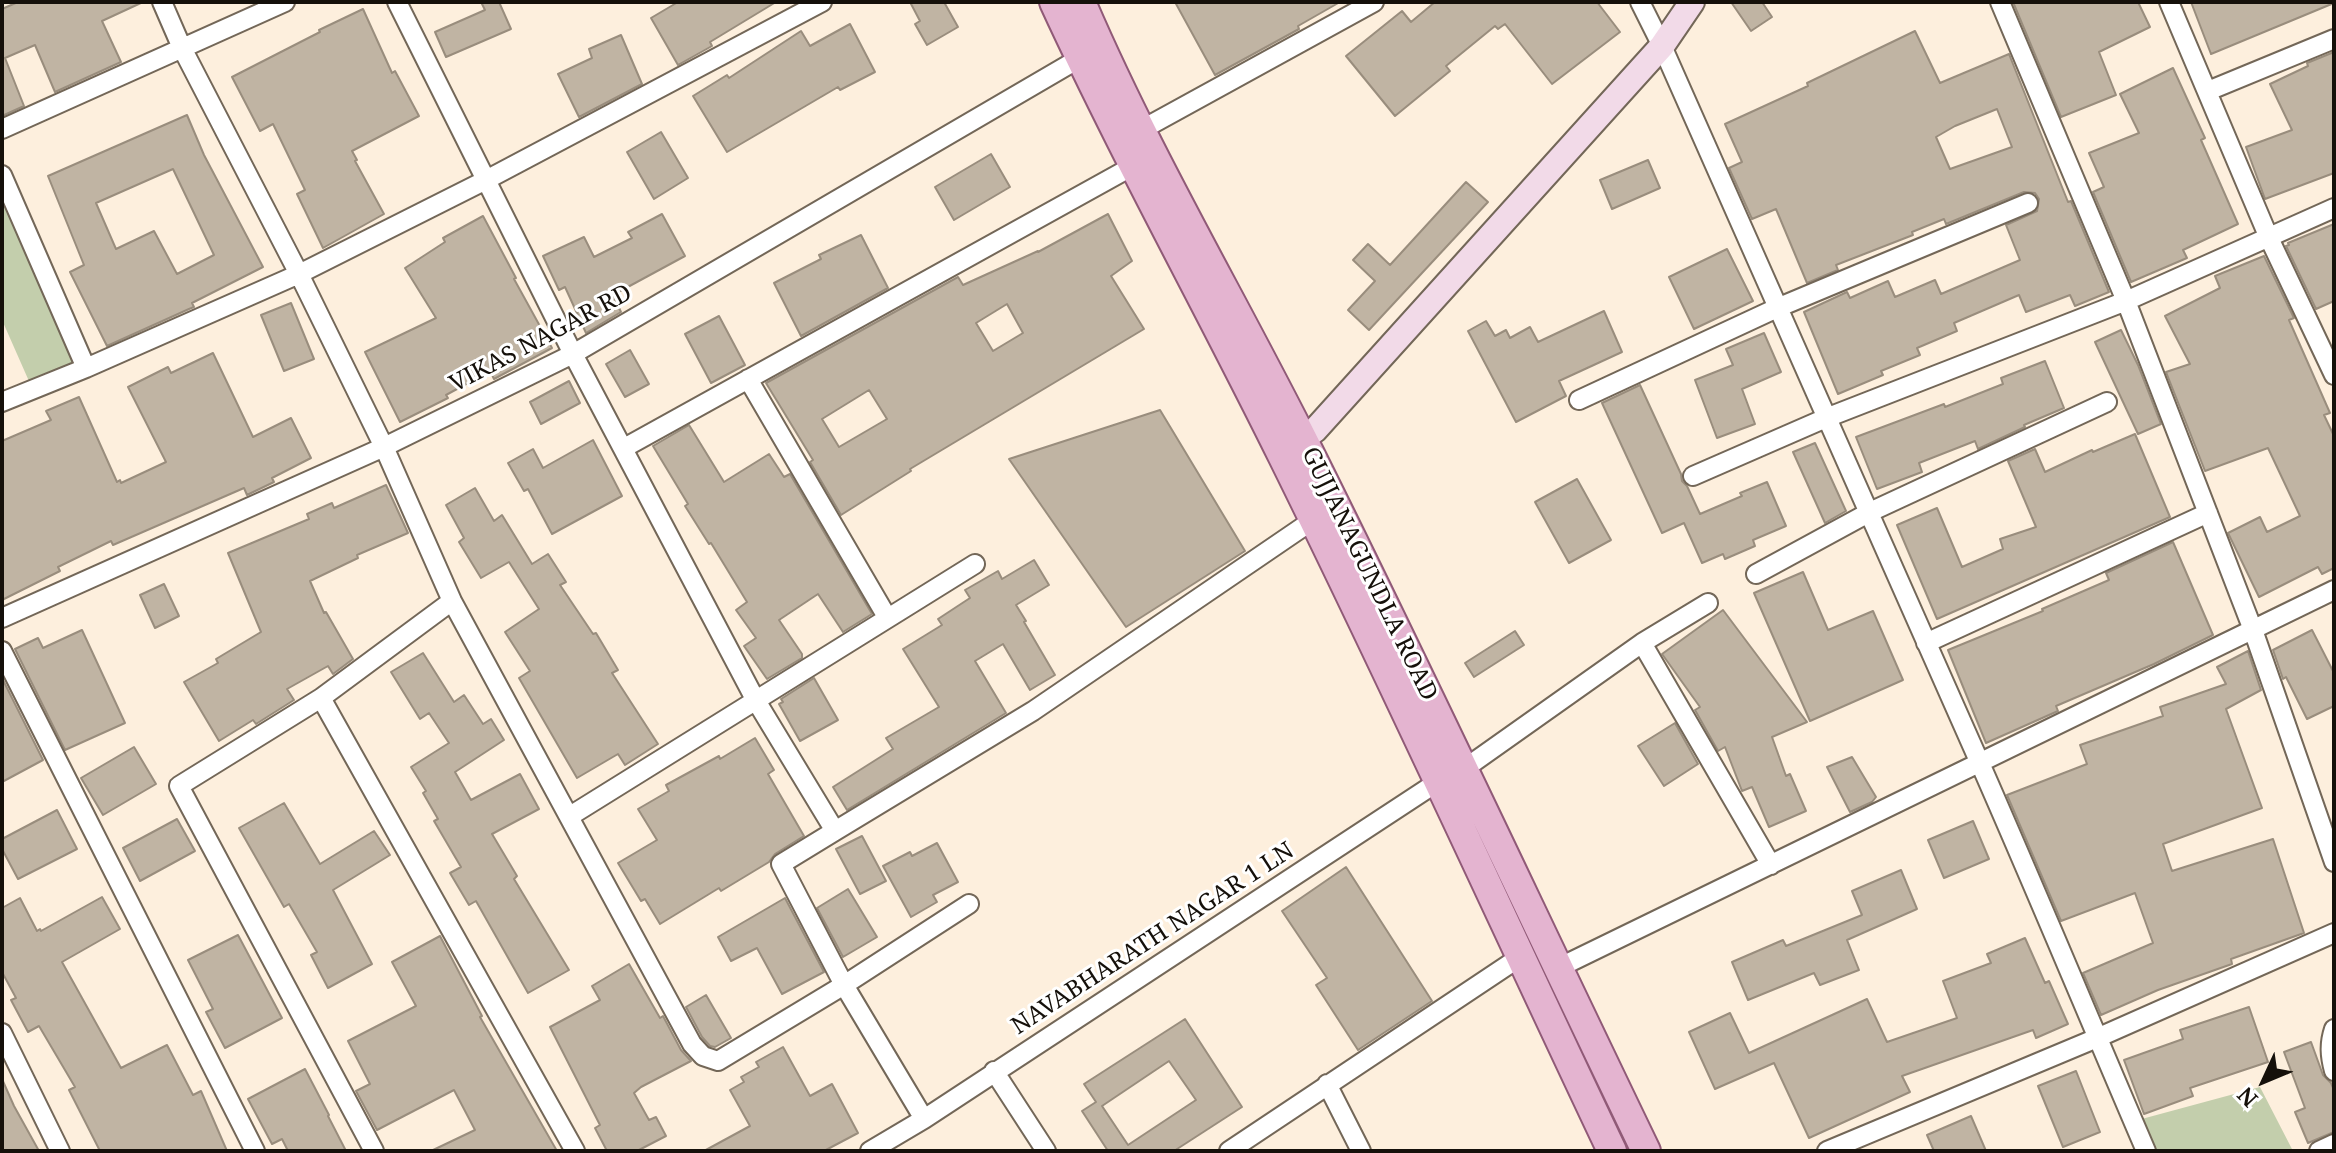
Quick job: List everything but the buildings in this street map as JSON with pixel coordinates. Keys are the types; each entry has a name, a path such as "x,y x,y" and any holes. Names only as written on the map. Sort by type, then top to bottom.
{"main road":[{"name":"GUJJANAGUNDLA ROAD","path":"1054,2 1133,166 1292,447 1313,520 1558,968 1646,1151"},
{"name":"GUJJANAGUNDLA ROAD","path":"1081,2 1452,775 1520,957 1612,1151"}],"street":[{"path":"162,2 182,48 384,447 452,601 692,1044 703,1056 718,1061 969,904"},
{"path":"2,129 285,2"},
{"path":"397,2 573,354 755,699 835,831"},
{"path":"2,402 299,274 486,180 822,2"},
{"path":"1141,130 1374,2"},
{"path":"1640,2 1870,512 2146,1151"},
{"path":"1292,447 1326,418 1662,46 1692,2"},
{"path":"2000,2 2126,301 2253,630 2334,862"},
{"path":"2169,2 2269,238 2334,375"},
{"path":"2208,91 2334,39"},
{"name":"VIKAS NAGAR RD","path":"2,618 384,447 573,354 1080,58"},
{"path":"624,448 1133,166"},
{"path":"2,175 86,368"},
{"path":"1579,400 1777,308 2028,203"},
{"path":"1693,476 1826,418 2126,301 2334,208"},
{"path":"748,379 887,617"},
{"path":"1756,574 1870,512 2107,402"},
{"path":"1926,643 2208,513"},
{"path":"924,1119 844,985 781,864 1033,711 1313,520"},
{"path":"570,816 975,564"},
{"path":"1558,968 2334,590"},
{"path":"374,1151 179,786 321,698 452,601"},
{"name":"NAVABHARATH NAGAR 1 LN","path":"870,1151 924,1119 1452,775 1642,643 1708,603"},
{"path":"1642,643 1771,865"},
{"path":"2,651 255,1151"},
{"path":"321,698 575,1151"},
{"path":"1827,1151 2097,1038 2334,933"},
{"path":"1229,1151 1520,957"},
{"path":"2334,1029 2330,1041 2334,1071"},
{"path":"2,1033 60,1151"},
{"path":"994,1071 1046,1151"},
{"path":"1327,1084 1361,1151"},
{"path":"2319,1151 2334,1144"}],"green space":[{"path":"2,175 86,368 32,388 2,320"},
{"path":"2260,1087 2293,1151 2151,1151 2138,1120"}]}
